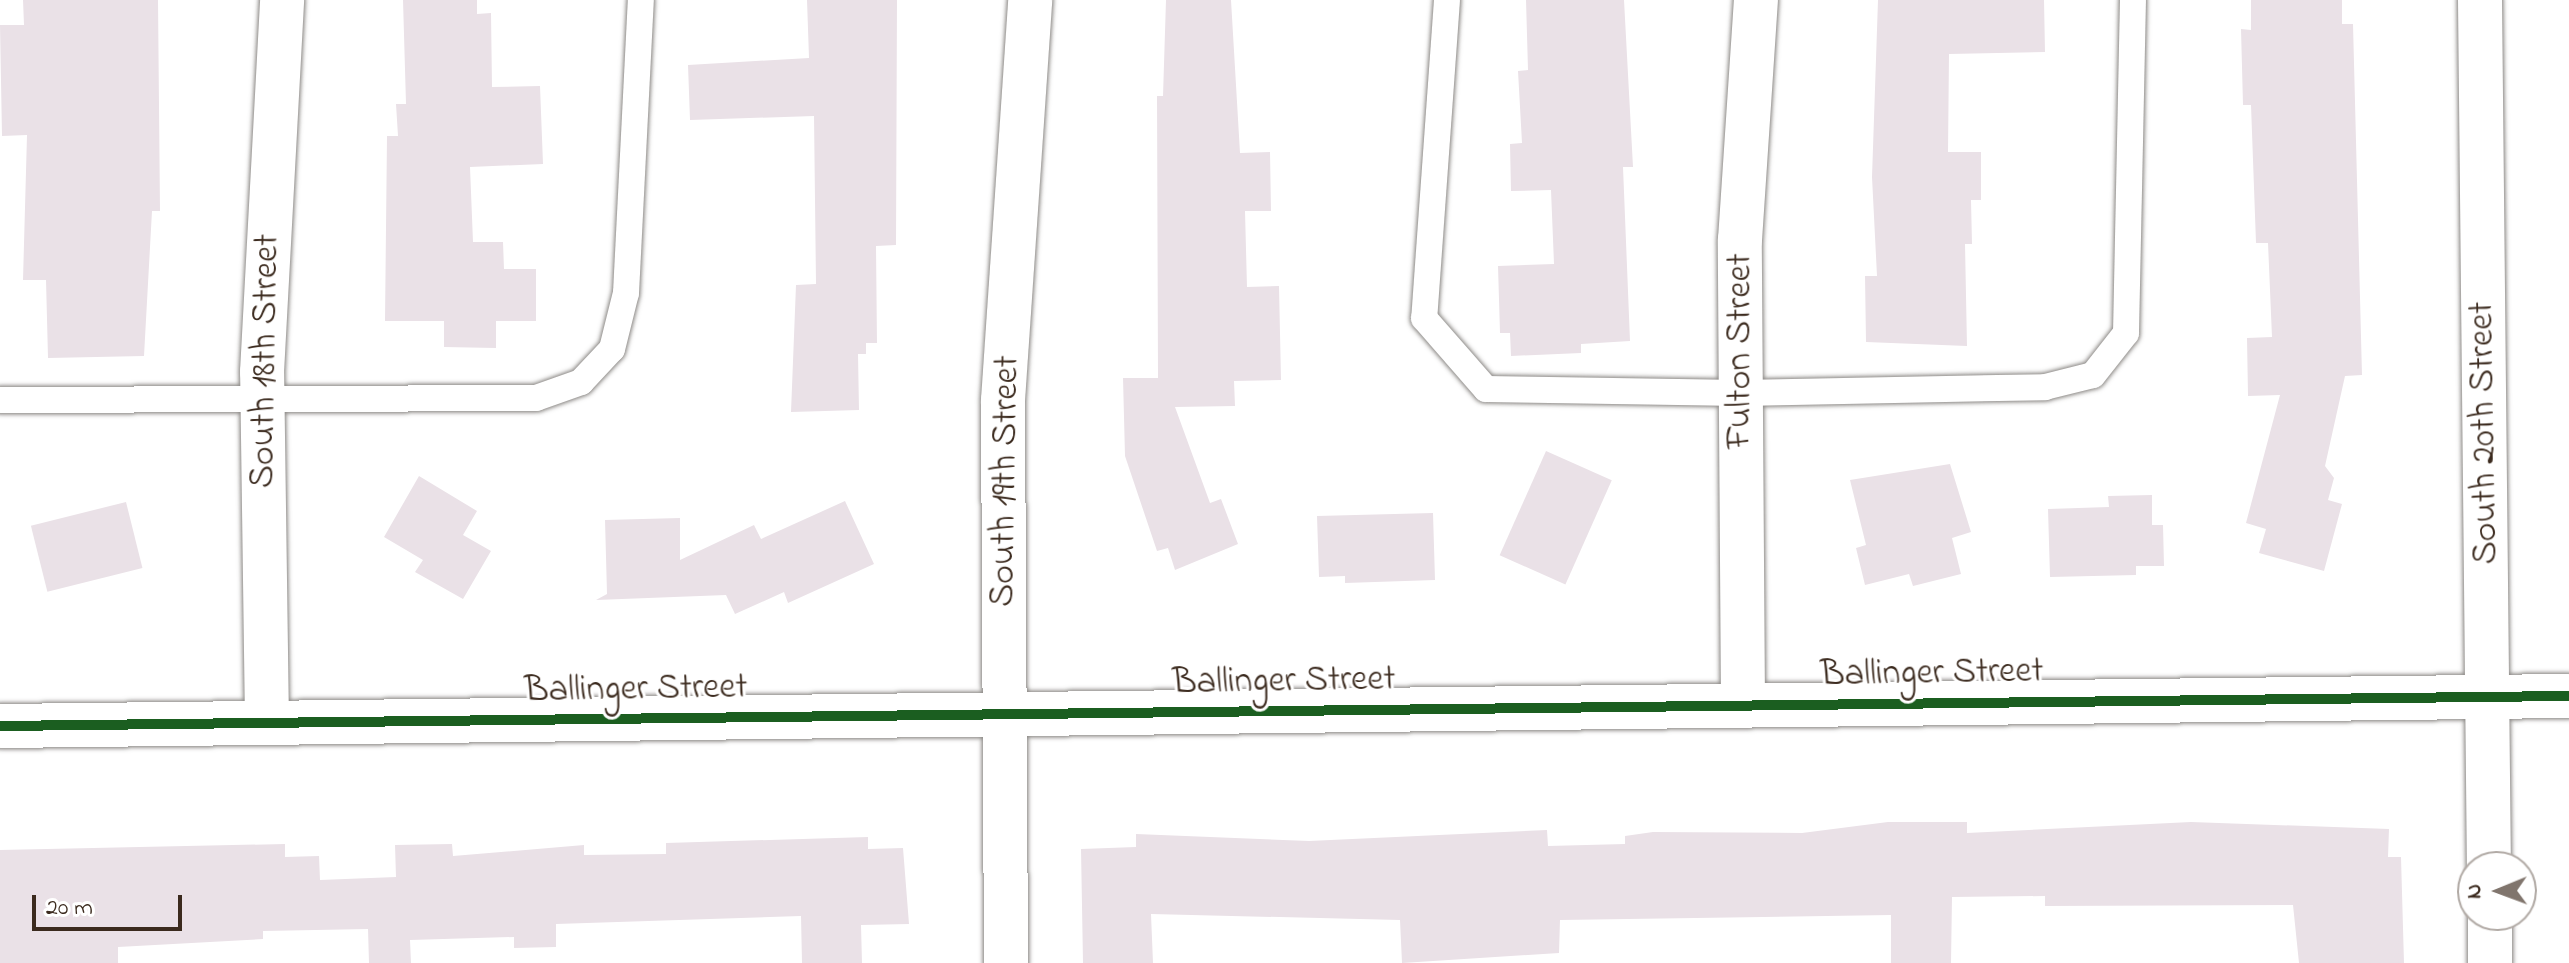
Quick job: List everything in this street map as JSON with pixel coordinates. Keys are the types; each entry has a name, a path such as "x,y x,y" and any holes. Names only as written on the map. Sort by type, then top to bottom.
{"street":[{"name":"South 18th Street","path":"267,723 262,403 282,0"},
{"name":"South 19th Street","path":"1006,963 1003,400 1030,0"},
{"name":"Fulton Street","path":"1743,704 1740,240 1756,0"},
{"name":"South 20th Street","path":"2480,0 2489,851"},
{"name":"Ballinger Street","path":"0,726 2569,696"},
{"path":"2490,931 2490,963"}],"lane":[{"path":"0,400 262,403 536,398 581,382 612,349 626,293 641,0"},
{"path":"1447,0 1424,318 1486,389 1741,393 2045,387 2093,375 2126,333 2133,0"}],"building":[{"path":"23,0 158,0 160,211 152,211 144,356 48,358 46,280 23,280 27,135 2,136 0,25 24,25"},
{"path":"403,0 477,0 477,14 491,13 492,87 540,86 543,164 470,167 473,242 503,242 504,269 536,269 536,321 496,321 496,348 444,347 444,321 385,321 387,136 398,136 396,104 406,104"},
{"path":"807,0 897,0 896,245 876,246 877,343 866,343 866,354 858,354 859,410 791,412 796,285 816,284 814,116 690,120 688,65 809,58"},
{"path":"1166,0 1231,0 1240,153 1270,152 1271,211 1245,211 1247,287 1279,286 1281,380 1234,381 1235,406 1175,407 1210,503 1221,499 1238,544 1175,570 1168,548 1157,551 1125,456 1123,378 1158,378 1157,96 1163,96"},
{"path":"1526,0 1624,0 1633,167 1623,167 1630,341 1581,344 1581,353 1511,356 1510,333 1500,333 1498,266 1554,264 1551,190 1511,191 1510,144 1522,143 1518,71 1528,70"},
{"path":"1878,0 2044,0 2045,52 1949,54 1948,152 1981,152 1981,200 1971,200 1972,244 1965,244 1967,346 1866,342 1865,276 1877,276 1872,177"},
{"path":"2251,0 2342,0 2342,24 2353,24 2362,375 2345,376 2325,466 2334,478 2328,500 2342,504 2324,571 2259,553 2266,529 2246,523 2280,395 2248,396 2247,338 2272,337 2268,243 2256,243 2251,105 2243,105 2241,29 2251,30"},
{"path":"1546,451 1612,480 1565,584 1500,555"},
{"path":"1950,464 1971,532 1952,538 1961,574 1913,586 1909,574 1865,585 1856,548 1866,545 1850,480"},
{"path":"419,476 477,511 463,535 491,551 463,599 415,572 423,560 384,537"},
{"path":"2152,495 2152,525 2163,525 2164,566 2136,566 2136,575 2050,577 2048,509 2109,507 2108,496"},
{"path":"845,501 874,564 788,603 784,592 735,614 726,595 596,600 607,594 605,520 680,518 680,560 754,525 761,539"},
{"path":"126,502 142,568 47,592 31,526"},
{"path":"1433,513 1435,580 1345,583 1345,576 1319,577 1317,516"},
{"path":"1888,822 1967,822 1967,833 2191,822 2389,829 2388,857 2401,857 2404,963 2299,963 2293,905 2045,906 2045,896 1952,897 1951,963 1891,963 1891,915 1560,920 1559,953 1402,963 1400,920 1151,914 1153,963 1083,963 1081,849 1136,847 1136,834 1309,841 1547,830 1548,846 1625,844 1625,836 1653,832 1802,833"},
{"path":"868,837 868,849 903,848 909,924 861,925 862,963 802,963 801,916 556,924 556,947 514,948 514,937 410,940 411,963 369,963 368,929 263,931 263,939 118,947 118,963 0,963 0,850 285,844 285,857 319,856 320,880 396,877 395,845 452,844 453,856 584,845 584,855 666,854 666,843"}],"cycle path":[{"path":"0,726 2569,696"}]}
